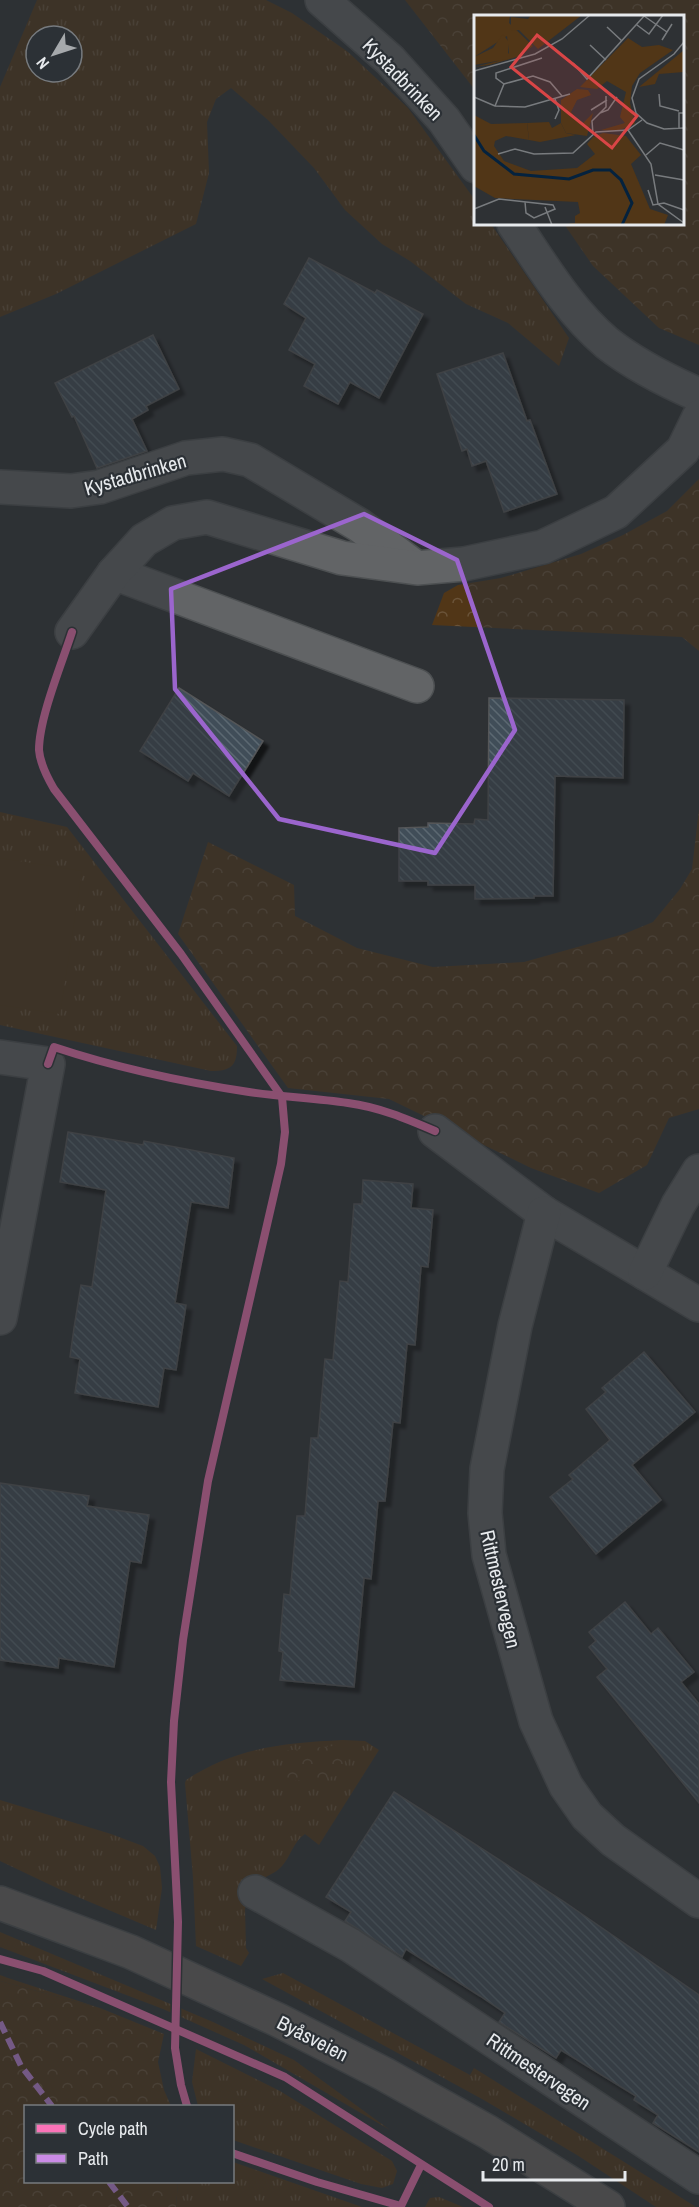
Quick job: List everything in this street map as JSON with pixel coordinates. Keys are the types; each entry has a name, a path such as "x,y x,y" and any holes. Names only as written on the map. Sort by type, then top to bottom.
{"main road":[{"name":"Byåsveien","path":"0,1903 131,1952 278,2020 384,2074 477,2126 608,2207"}],"street":[{"name":"Kystadbrinken","path":"322,0 390,60 444,120 474,163"},
{"path":"515,225 563,297 607,343 656,375 699,395"},
{"path":"72,632 114,573 144,540 173,524 207,517 342,558 417,568 464,564 543,547 616,512 683,450 699,417"},
{"name":"Kystadbrinken","path":"0,486 71,491 100,488 186,458 223,454 250,460 359,525 417,568"},
{"path":"114,573 417,686"},
{"path":"0,1057 48,1064 0,1318"},
{"path":"435,1131 544,1213 699,1305"},
{"path":"645,1273 678,1205 699,1171"},
{"name":"Rittmestervegen","path":"544,1213 515,1326 487,1469 485,1513 489,1555 536,1721 566,1786 587,1816 613,1840 699,1900"},
{"name":"Rittmestervegen","path":"255,1892 350,1946 699,2177"}],"highlighted area":[{"path":"364,514 457,560 515,730 435,853 279,819 175,689 171,589"}],"green space":[{"path":"37,0 266,0 292,13 348,52 408,108 474,199 474,225 492,225 569,338 559,366 508,323 466,304 410,261 382,244 345,210 314,168 268,120 231,88 216,99 207,122 209,173 196,224 56,294 0,317 0,87 24,31 24,84 84,84 84,24 27,24"},
{"path":"405,0 699,0 699,345 659,328 593,266 565,225 684,225 684,15 474,15 474,89"},
{"path":"699,479 699,651 682,637 432,625 444,593 458,585 501,578 581,554 667,511"},
{"path":"699,809 699,1109 669,1118 647,1165 599,1193 531,1168 389,1099 288,1088 178,934 208,842 294,885 295,916 357,948 433,967 524,962 624,934 653,922 680,889 692,869"},
{"path":"0,812 67,827 237,1046 236,1058 232,1066 224,1070 211,1071 0,1025"},
{"path":"0,858 82,871 60,1014 0,1005"},
{"path":"343,1740 365,1741 379,1750 319,1845 305,1834 279,1869 253,1883 245,1909 246,1948 249,1953 241,1966 196,1946 186,1780 223,1760 242,1754 281,1745"},
{"path":"343,1745 346,1775 285,1782 282,1751"},
{"path":"0,1800 111,1834 143,1846 155,1856 160,1867 162,1888 156,1930 0,1861"},
{"path":"0,1932 213,2022 294,2060 390,2130 244,2045 163,2009 0,1947"},
{"path":"283,1973 470,2075 474,2068 696,2207 656,2207 577,2155 482,2099 262,1979"},
{"path":"0,1975 8,1978 100,2008 0,1981"},
{"path":"0,1981 100,2008 164,2034 158,2062 164,2090 171,2105 24,2105 24,2183 178,2183 176,2207 0,2207"},
{"path":"196,2049 280,2091 392,2161 397,2171 393,2184 382,2188 361,2184 234,2140 234,2105 198,2105 192,2082"},
{"path":"234,2162 362,2207 176,2207 178,2183 234,2183"},
{"path":"439,2197 463,2207 425,2207 430,2198"}],"building":[{"path":"309,258 375,293 377,290 423,314 379,398 350,382 338,404 304,386 315,364 289,350 306,318 284,304"},
{"path":"153,335 179,389 146,406 148,410 132,419 147,451 97,468 74,416 72,417 55,383"},
{"path":"503,353 527,421 530,420 557,494 504,512 486,461 472,466 467,449 462,451 437,374"},
{"path":"179,688 263,741 229,796 193,773 188,781 140,751"},
{"path":"489,698 624,700 623,778 555,776 553,896 475,899 475,885 428,885 428,881 399,881 399,828 428,827 428,823 474,824 475,819 488,820"},
{"path":"68,1132 143,1145 144,1141 234,1158 228,1208 191,1202 175,1303 186,1305 176,1370 164,1368 158,1407 75,1393 80,1359 70,1357 74,1328 81,1285 92,1287 106,1190 60,1182"},
{"path":"363,1180 413,1184 411,1208 433,1210 428,1267 421,1266 415,1345 407,1344 400,1423 393,1422 385,1501 378,1501 371,1579 364,1578 354,1687 280,1680 283,1652 279,1651 284,1594 290,1595 297,1516 305,1516 311,1438 318,1438 325,1359 333,1360 340,1281 348,1282 354,1204 362,1204"},
{"path":"644,1352 695,1412 632,1465 661,1500 596,1554 550,1497 573,1479 569,1475 610,1440 586,1409 606,1392 602,1388"},
{"path":"0,1483 89,1496 87,1506 149,1515 141,1563 130,1561 114,1667 59,1658 58,1668 0,1660"},
{"path":"625,1602 651,1634 658,1628 694,1672 681,1682 699,1704 699,1803 597,1677 607,1669 589,1647 596,1641 589,1632"},
{"path":"394,1792 563,1901 699,1995 699,2152 653,2123 658,2115 634,2100 636,2096 561,2050 556,2058 499,2022 505,2013 480,1996 406,1949 402,1957 345,1921 351,1912 326,1897"}],"marked path":[{"path":"0,2022 21,2066 51,2105"},
{"path":"110,2183 128,2207"}],"cycle path":[{"path":"72,632 43,722 39,750 44,770 54,789 181,954 282,1097 285,1132 281,1164 208,1481 183,1640 174,1721 171,1782 178,1922 175,2048 187,2105"},
{"path":"48,1064 54,1047 126,1068 200,1084 371,1107 435,1131"},
{"path":"0,1959 43,1971 285,2077 489,2207"},
{"path":"234,2154 317,2182 401,2206 421,2165"}]}
